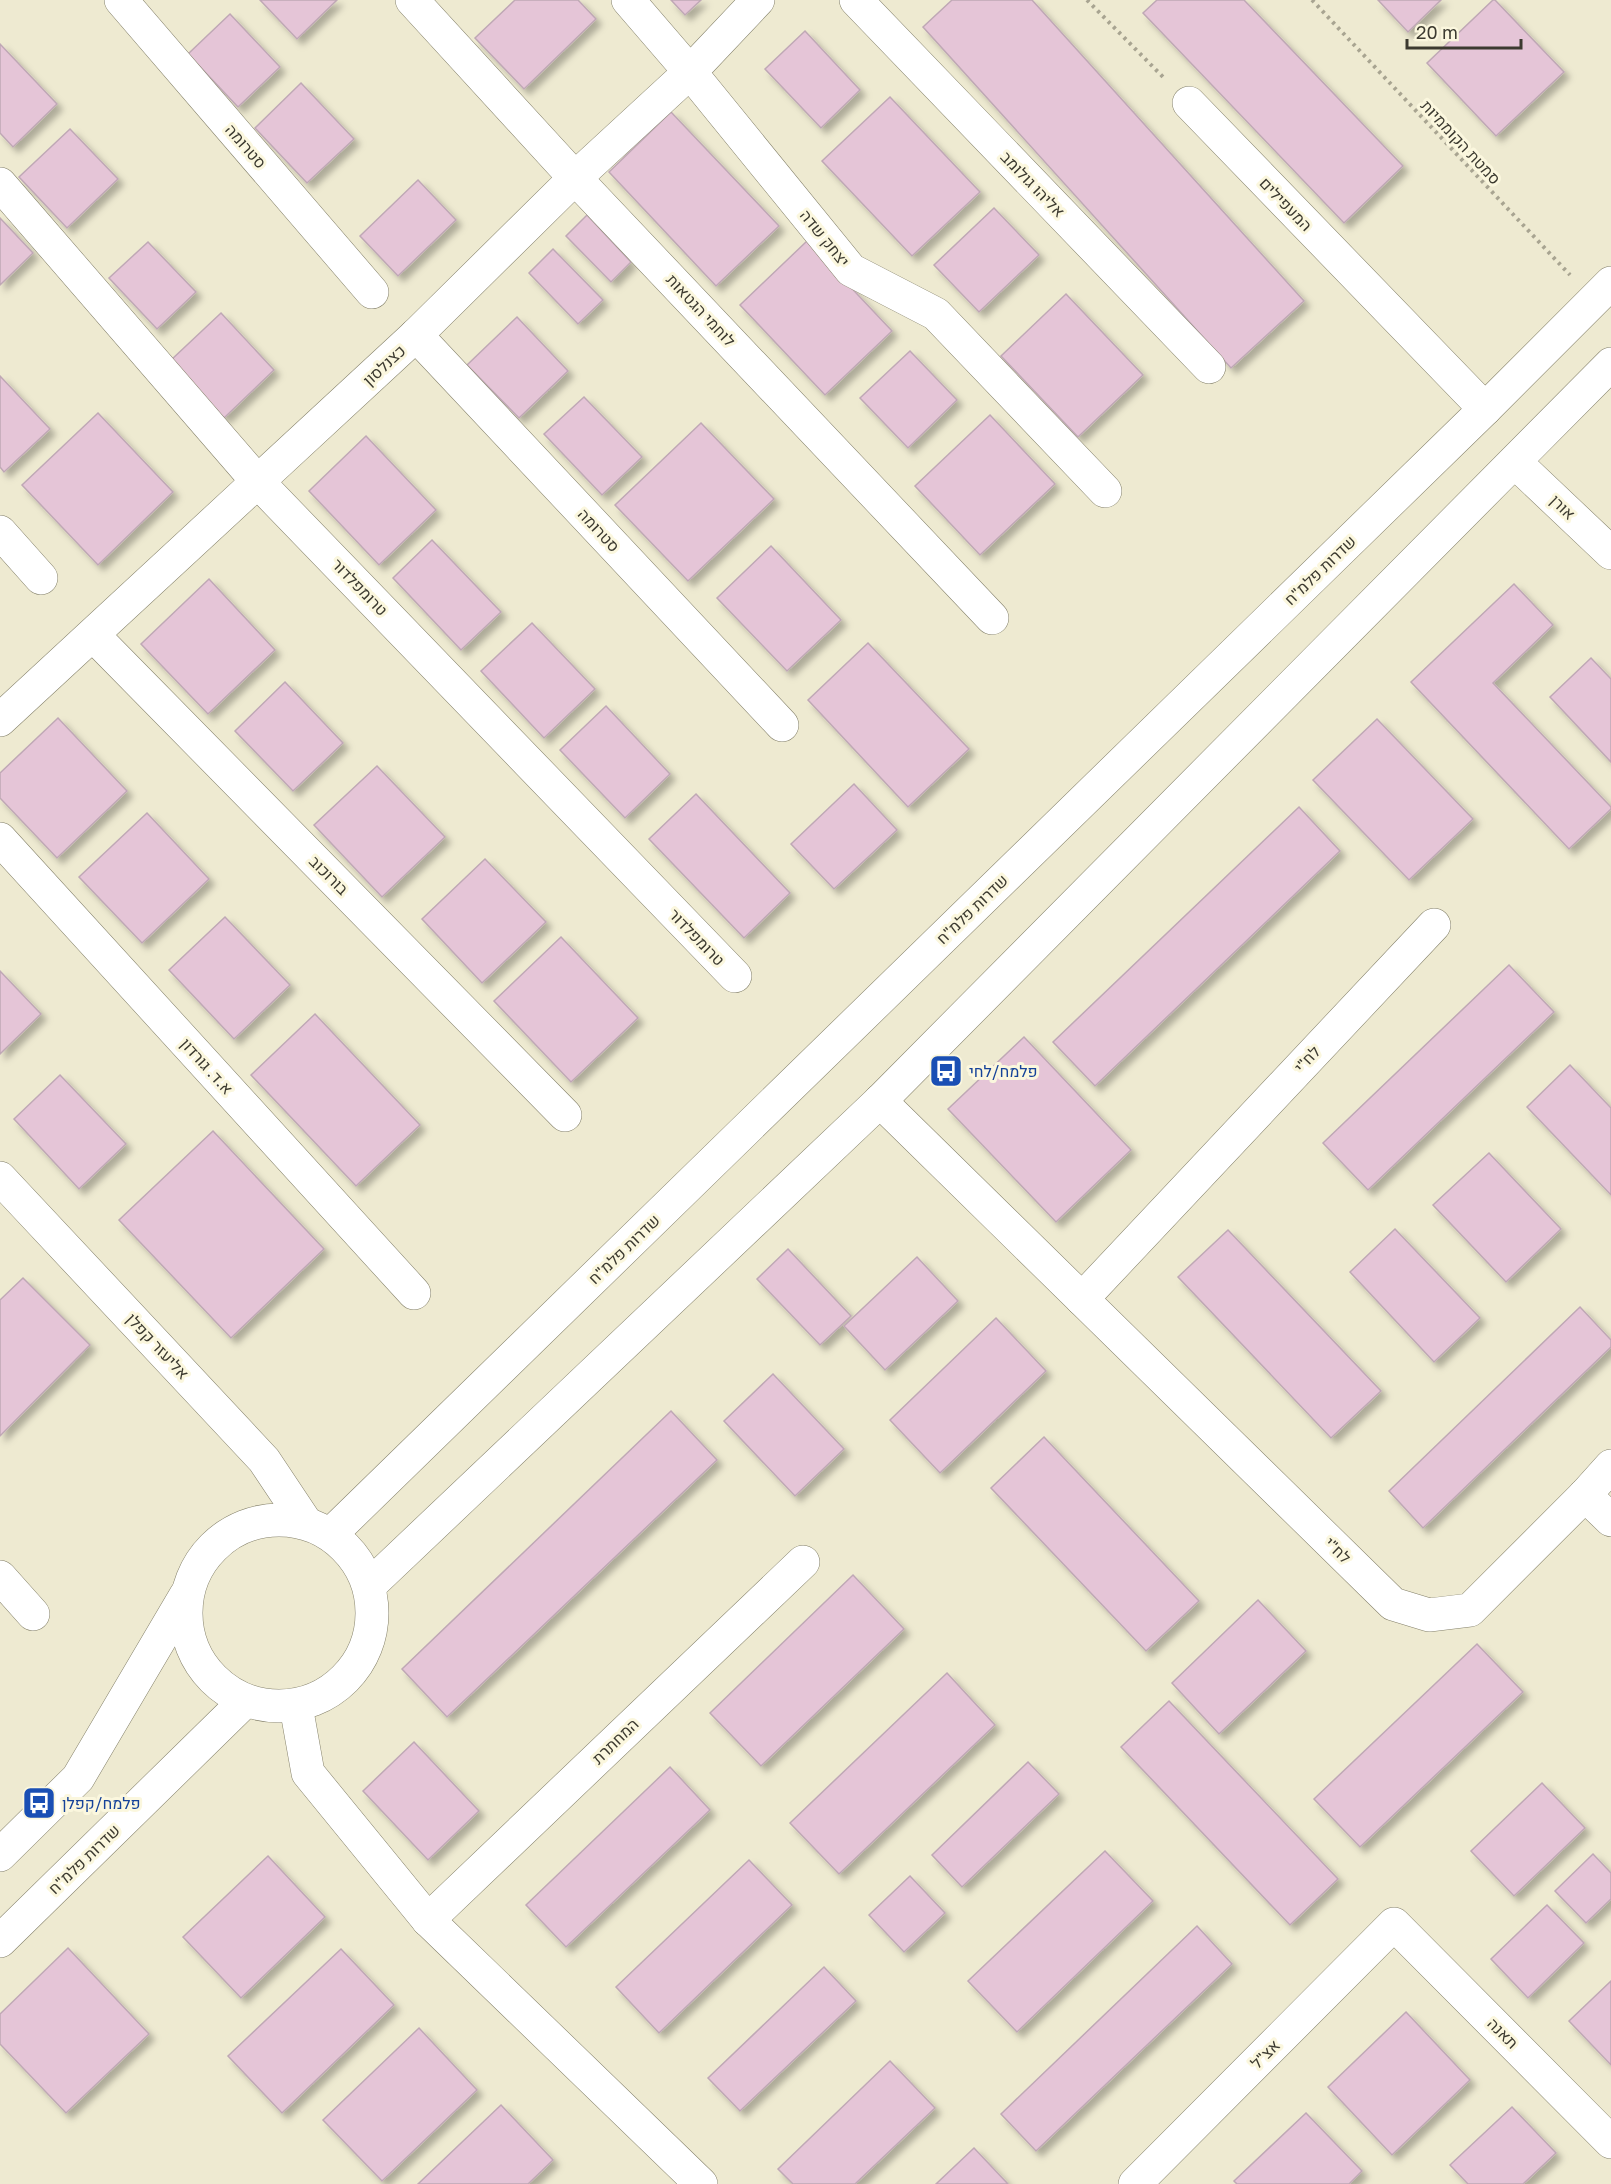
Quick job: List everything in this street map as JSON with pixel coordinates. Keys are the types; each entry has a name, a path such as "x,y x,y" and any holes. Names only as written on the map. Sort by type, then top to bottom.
{"street":[{"name":"סטרומה","path":"121,0 372,292"},
{"name":"לוחמי הגטאות","path":"412,0 575,178 993,618"},
{"name":"יצחק שדה","path":"628,0 690,72 851,270 936,315 1105,491"},
{"name":"כצנלסון","path":"0,720 416,335 575,178 690,72 758,0"},
{"name":"אליהו גולומב","path":"856,0 1209,367"},
{"name":"המעפילים","path":"1188,103 1485,409"},
{"name":"טרומפלדור","path":"0,184 258,482 735,976"},
{"name":"שדרות פלמ\"ח","path":"318,1529 1485,409 1602,291"},
{"name":"סטרומה","path":"416,335 782,725"},
{"path":"369,1586 880,1101 1611,364"},
{"name":"אורן","path":"1515,462 1611,553"},
{"path":"0,532 41,579"},
{"name":"בורוכוב","path":"93,635 565,1115"},
{"name":"א.ד. גורדון","path":"0,839 414,1293"},
{"name":"לח\"י","path":"1082,1299 1434,925"},
{"name":"לח\"י","path":"880,1101 1393,1604 1429,1615 1470,1610 1586,1495 1611,1466"},
{"name":"אליעזר קפלן","path":"0,1178 264,1460 318,1529"},
{"path":"1586,1495 1611,1520"},
{"path":"0,1855 78,1778 187,1593 198,1565 218,1541 245,1525 275,1519 318,1529 347,1548 360,1566 369,1586 373,1617 366,1648 350,1675 325,1695 296,1706 270,1707 245,1701 224,1690 207,1674 194,1654 185,1624 187,1593"},
{"name":"המחתרת","path":"428,1920 803,1562"},
{"path":"0,1577 33,1614"},
{"name":"שדרות פלמ\"ח","path":"0,1941 245,1701"},
{"path":"296,1706 308,1773 428,1920 700,2184"},
{"name":"תאנה","path":"1394,1924 1611,2142"},
{"name":"אצ\"ל","path":"1135,2184 1394,1924"}],"path":[{"path":"1087,0 1188,103"},
{"name":"סמטת הקוממיות","path":"1312,0 1602,291"}],"building":[{"path":"260,0 337,0 297,39"},
{"path":"515,0 578,0 596,19 524,89 475,38"},
{"path":"671,0 701,0 685,15"},
{"path":"952,0 1032,0 1304,301 1231,368 923,27"},
{"path":"1157,0 1244,0 1403,166 1344,223 1143,13"},
{"path":"1378,0 1441,0 1408,32"},
{"path":"1493,0 1564,72 1496,136 1427,63"},
{"path":"230,14 280,67 238,107 188,54"},
{"path":"805,31 860,90 821,128 765,69"},
{"path":"0,44 57,104 13,147 0,133"},
{"path":"301,83 354,139 307,183 255,128"},
{"path":"890,97 980,192 912,256 822,161"},
{"path":"671,112 779,226 716,286 609,172"},
{"path":"70,129 118,179 67,228 19,177"},
{"path":"418,180 456,220 398,276 360,236"},
{"path":"994,208 1039,255 979,312 934,265"},
{"path":"587,215 631,262 611,282 566,236"},
{"path":"0,218 33,253 0,285"},
{"path":"807,241 892,331 825,395 740,305"},
{"path":"148,242 196,292 157,329 109,278"},
{"path":"553,249 603,300 578,324 529,273"},
{"path":"1066,294 1143,375 1078,437 1001,356"},
{"path":"221,313 274,370 224,418 170,361"},
{"path":"517,317 568,371 519,418 467,365"},
{"path":"910,351 957,400 908,448 860,398"},
{"path":"0,376 50,429 4,472 0,467"},
{"path":"584,397 642,457 602,495 544,434"},
{"path":"98,413 173,492 98,565 22,485"},
{"path":"990,415 1055,484 980,555 915,486"},
{"path":"701,423 774,499 688,581 615,505"},
{"path":"366,436 436,510 379,565 309,491"},
{"path":"432,540 501,612 461,650 393,578"},
{"path":"771,546 841,620 787,671 717,598"},
{"path":"209,579 275,650 208,714 141,644"},
{"path":"1514,584 1553,625 1493,683 1611,807 1569,849 1411,682"},
{"path":"532,623 595,689 544,738 481,671"},
{"path":"868,643 969,749 908,807 808,700"},
{"path":"1591,658 1611,679 1611,762 1550,697"},
{"path":"285,682 343,743 293,791 235,731"},
{"path":"606,706 670,774 625,818 560,750"},
{"path":"58,718 127,791 57,858 0,798 0,773"},
{"path":"1377,719 1473,819 1409,880 1313,780"},
{"path":"377,766 445,837 382,897 314,825"},
{"path":"854,784 897,830 834,889 791,844"},
{"path":"696,794 790,893 744,938 649,839"},
{"path":"1299,807 1340,851 1095,1086 1053,1042"},
{"path":"147,813 209,879 142,943 79,877"},
{"path":"485,859 546,922 482,983 422,919"},
{"path":"225,917 290,985 234,1039 169,970"},
{"path":"561,937 638,1018 571,1082 494,1001"},
{"path":"1509,965 1554,1012 1368,1190 1323,1143"},
{"path":"0,971 41,1014 0,1054"},
{"path":"315,1014 420,1125 356,1186 251,1075"},
{"path":"1024,1037 1131,1150 1056,1222 948,1109"},
{"path":"1570,1065 1611,1108 1611,1195 1527,1107"},
{"path":"60,1075 126,1144 79,1189 14,1119"},
{"path":"213,1131 324,1249 231,1338 119,1220"},
{"path":"1489,1153 1561,1229 1506,1282 1433,1205"},
{"path":"1395,1229 1480,1318 1434,1362 1350,1272"},
{"path":"1228,1230 1381,1391 1331,1438 1178,1277"},
{"path":"788,1249 851,1316 820,1345 757,1279"},
{"path":"917,1257 958,1301 885,1370 844,1326"},
{"path":"23,1278 90,1345 0,1436 0,1300"},
{"path":"1580,1307 1611,1340 1611,1347 1423,1528 1389,1491"},
{"path":"996,1318 1046,1371 940,1473 890,1420"},
{"path":"773,1374 844,1449 795,1496 724,1421"},
{"path":"671,1411 717,1460 447,1717 402,1669"},
{"path":"1044,1437 1199,1601 1146,1651 991,1488"},
{"path":"853,1575 904,1629 761,1766 710,1713"},
{"path":"1258,1600 1306,1651 1219,1734 1172,1683"},
{"path":"1477,1644 1523,1692 1360,1847 1314,1799"},
{"path":"947,1673 995,1725 839,1874 790,1823"},
{"path":"1169,1701 1338,1879 1290,1925 1121,1747"},
{"path":"414,1742 479,1811 428,1860 363,1791"},
{"path":"1028,1762 1059,1794 962,1887 932,1855"},
{"path":"670,1767 710,1810 566,1947 526,1905"},
{"path":"1542,1783 1585,1828 1514,1896 1471,1851"},
{"path":"1105,1851 1153,1901 1017,2032 968,1981"},
{"path":"1593,1854 1611,1873 1611,1899 1586,1923 1555,1891"},
{"path":"268,1856 325,1917 241,1998 183,1937"},
{"path":"749,1860 792,1905 659,2033 616,1987"},
{"path":"910,1876 945,1913 904,1952 869,1915"},
{"path":"1547,1905 1584,1943 1528,1998 1491,1959"},
{"path":"1197,1926 1232,1964 1036,2151 1001,2114"},
{"path":"68,1948 149,2034 66,2113 0,2044 0,2014"},
{"path":"341,1949 394,2005 282,2113 228,2056"},
{"path":"824,1967 856,2001 740,2111 708,2078"},
{"path":"1611,1981 1611,2065 1569,2021"},
{"path":"1406,2012 1470,2080 1392,2155 1328,2087"},
{"path":"419,2028 477,2090 382,2181 323,2120"},
{"path":"890,2061 935,2108 855,2184 793,2184 778,2169"},
{"path":"501,2105 553,2160 528,2184 418,2184"},
{"path":"1512,2107 1556,2153 1523,2184 1468,2184 1450,2165"},
{"path":"1306,2113 1362,2171 1349,2184 1237,2184 1234,2181"},
{"path":"974,2148 1008,2184 936,2184"}],"place":[{"name":"פלמח/לחי","path":"946,1071"},
{"name":"פלמח/קפלן","path":"39,1803"}]}
